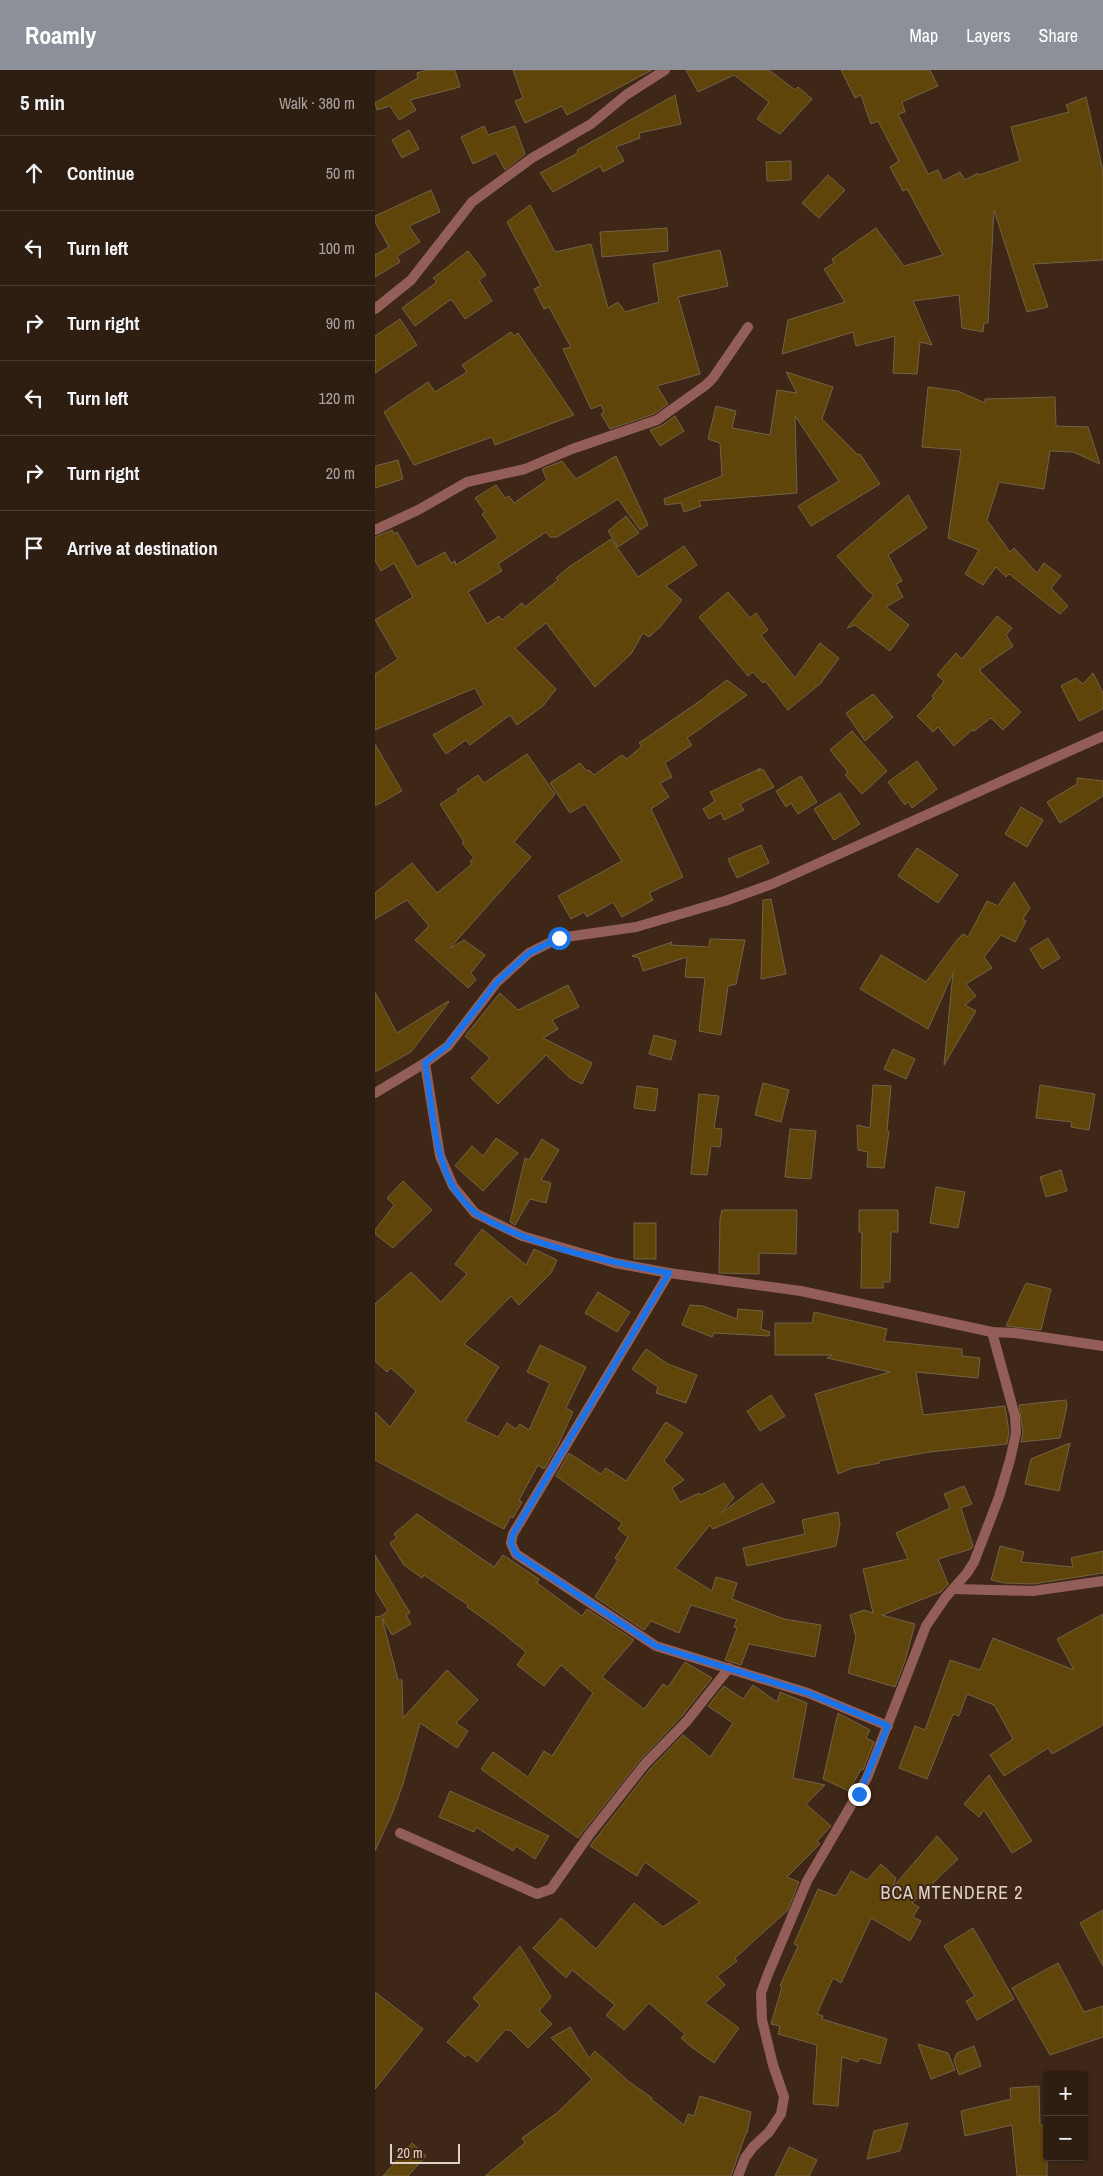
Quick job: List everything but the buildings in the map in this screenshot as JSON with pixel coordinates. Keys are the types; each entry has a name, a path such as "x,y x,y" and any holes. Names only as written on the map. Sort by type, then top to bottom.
{"street":[{"path":"375,309 411,280 472,202 532,158 591,124 626,95 665,70"},
{"path":"375,530 418,510 467,482 525,469 565,452 657,420 706,385 748,326"},
{"path":"375,1093 425,1063 447,1046 497,982 529,953 559,938 636,927 725,901 772,884 1103,736"},
{"path":"425,1063 440,1156 453,1186 475,1213 523,1236 615,1262 669,1273 801,1291 992,1332 1015,1333 1103,1346"},
{"path":"669,1273 513,1534 511,1543 516,1554 641,1638 669,1651 808,1693 888,1726"},
{"path":"738,2176 745,2158 753,2147 769,2132 781,2114 784,2097 773,2064 762,2020 761,1994 767,1974 807,1881 859,1794 888,1726 926,1626 945,1598 974,1562 988,1528 1010,1460 1015,1433 1015,1416 992,1332"},
{"path":"953,1589 1033,1591 1103,1581"},
{"path":"400,1833 537,1894 551,1889 589,1835 645,1764 687,1721 729,1668"}],"district":[{"name":"BCA MTENDERE 2","path":"952,1893"}],"route":[{"path":"559,938 529,953 497,982 447,1046 425,1063 440,1156 453,1186 475,1213 523,1236 615,1262 669,1273 513,1534 512,1548 516,1554 542,1574 656,1646 808,1693 888,1726 859,1794"}]}
